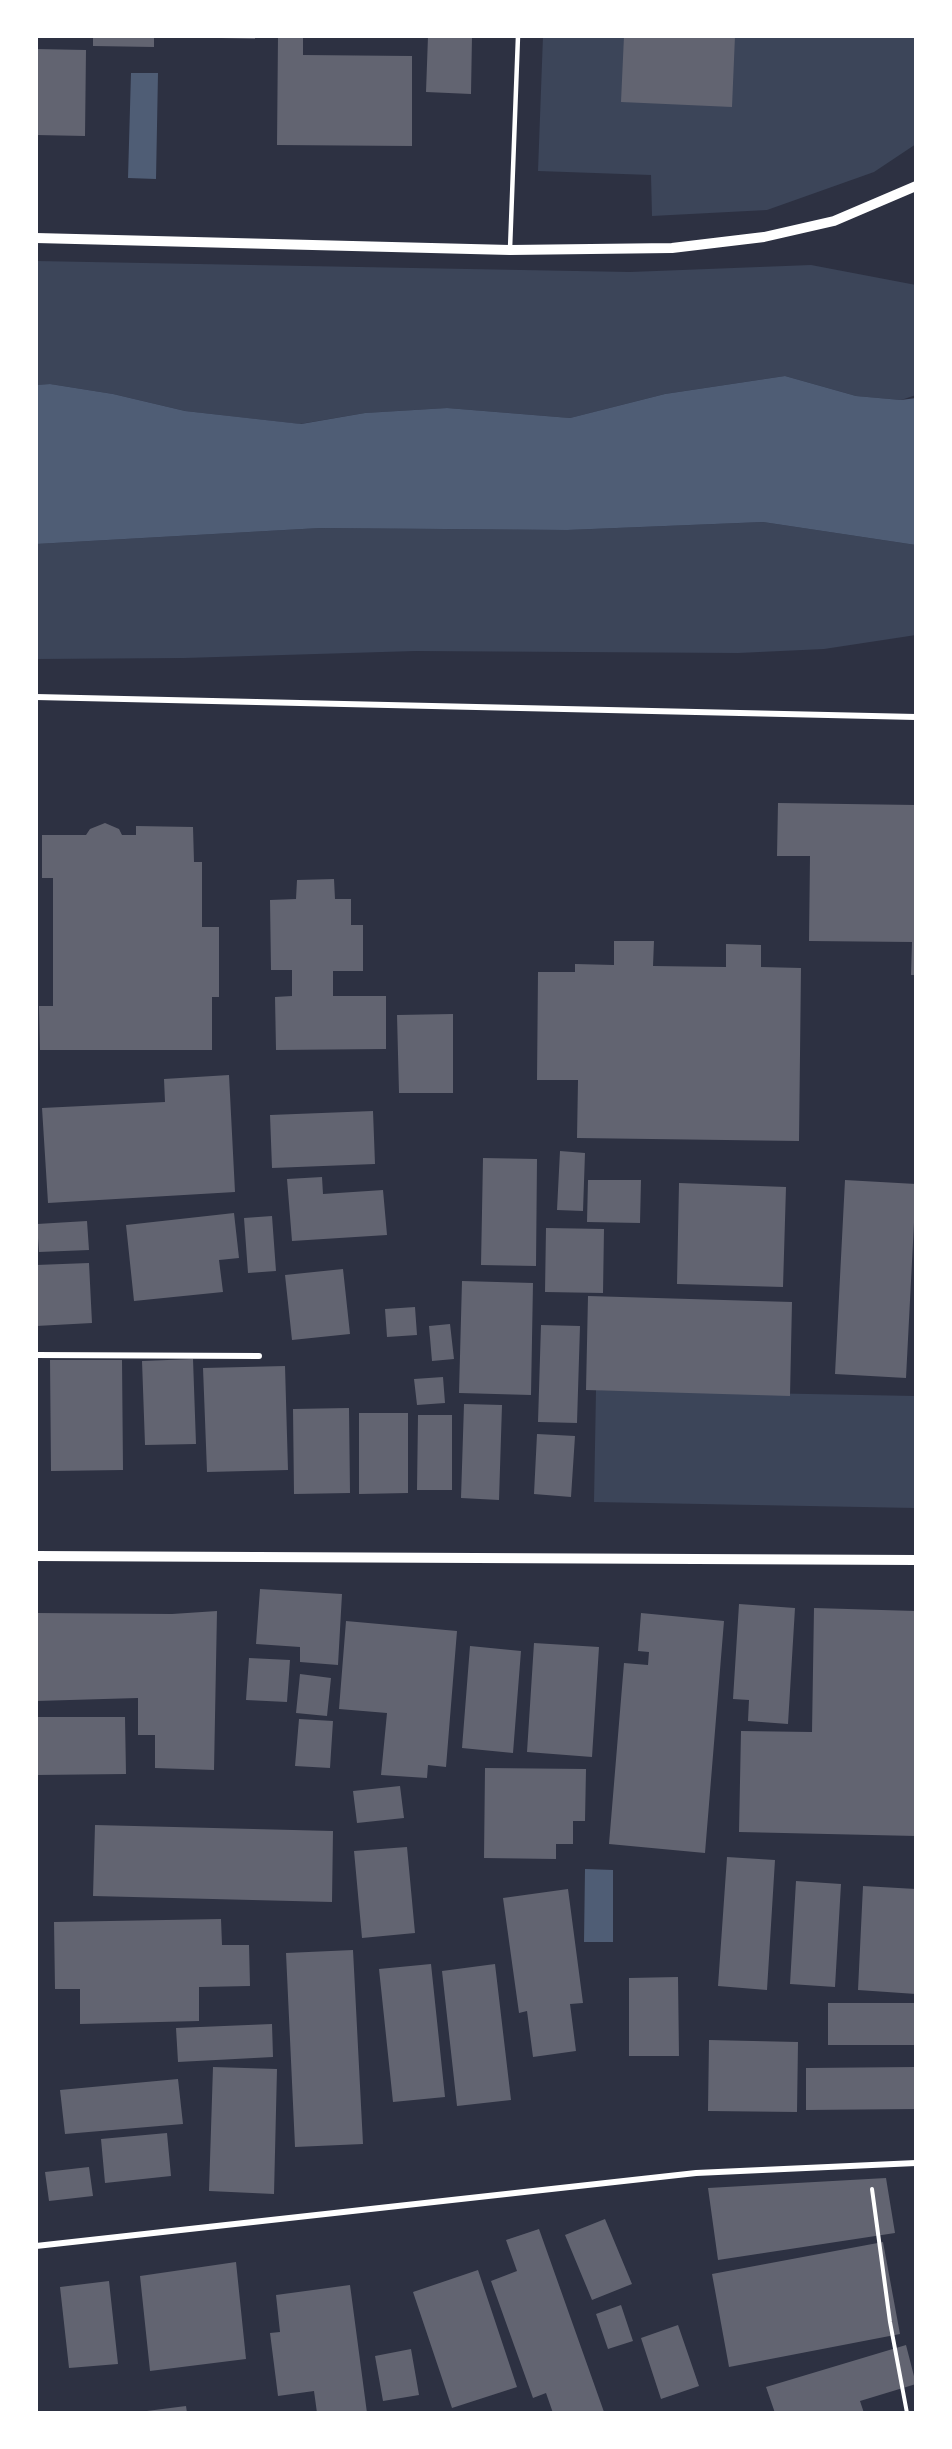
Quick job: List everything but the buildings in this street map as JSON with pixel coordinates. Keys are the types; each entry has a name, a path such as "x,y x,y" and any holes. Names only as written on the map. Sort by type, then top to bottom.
{"street":[{"path":"36,238 510,250 672,248 764,237 834,221 916,186"},
{"path":"36,697 916,717"},
{"path":"36,1355 259,1356"},
{"path":"36,1556 916,1560"},
{"path":"36,2246 696,2173 916,2163"}],"lane":[{"path":"510,250 518,36"}],"path":[{"path":"869,2165 890,2322 907,2413"}],"shaded area":[{"path":"543,36 916,36 916,144 874,172 767,210 652,216 651,175 538,171"},
{"path":"131,73 158,73 156,179 128,178"},
{"path":"36,261 630,272 811,265 916,285 916,395 901,400 856,396 785,376 665,394 570,418 447,408 365,413 300,424 185,411 113,394 50,384 36,385"},
{"path":"785,376 856,396 901,400 916,398 916,545 763,522 567,530 320,528 36,544 36,385 50,384 113,394 185,411 301,424 365,413 447,408 570,418 665,394"},
{"path":"763,522 916,545 916,635 824,649 738,653 415,651 184,658 36,659 36,544 320,528 567,530"},
{"path":"596,1390 916,1396 916,1508 594,1502"},
{"path":"585,1869 613,1870 613,1942 584,1942"}]}
